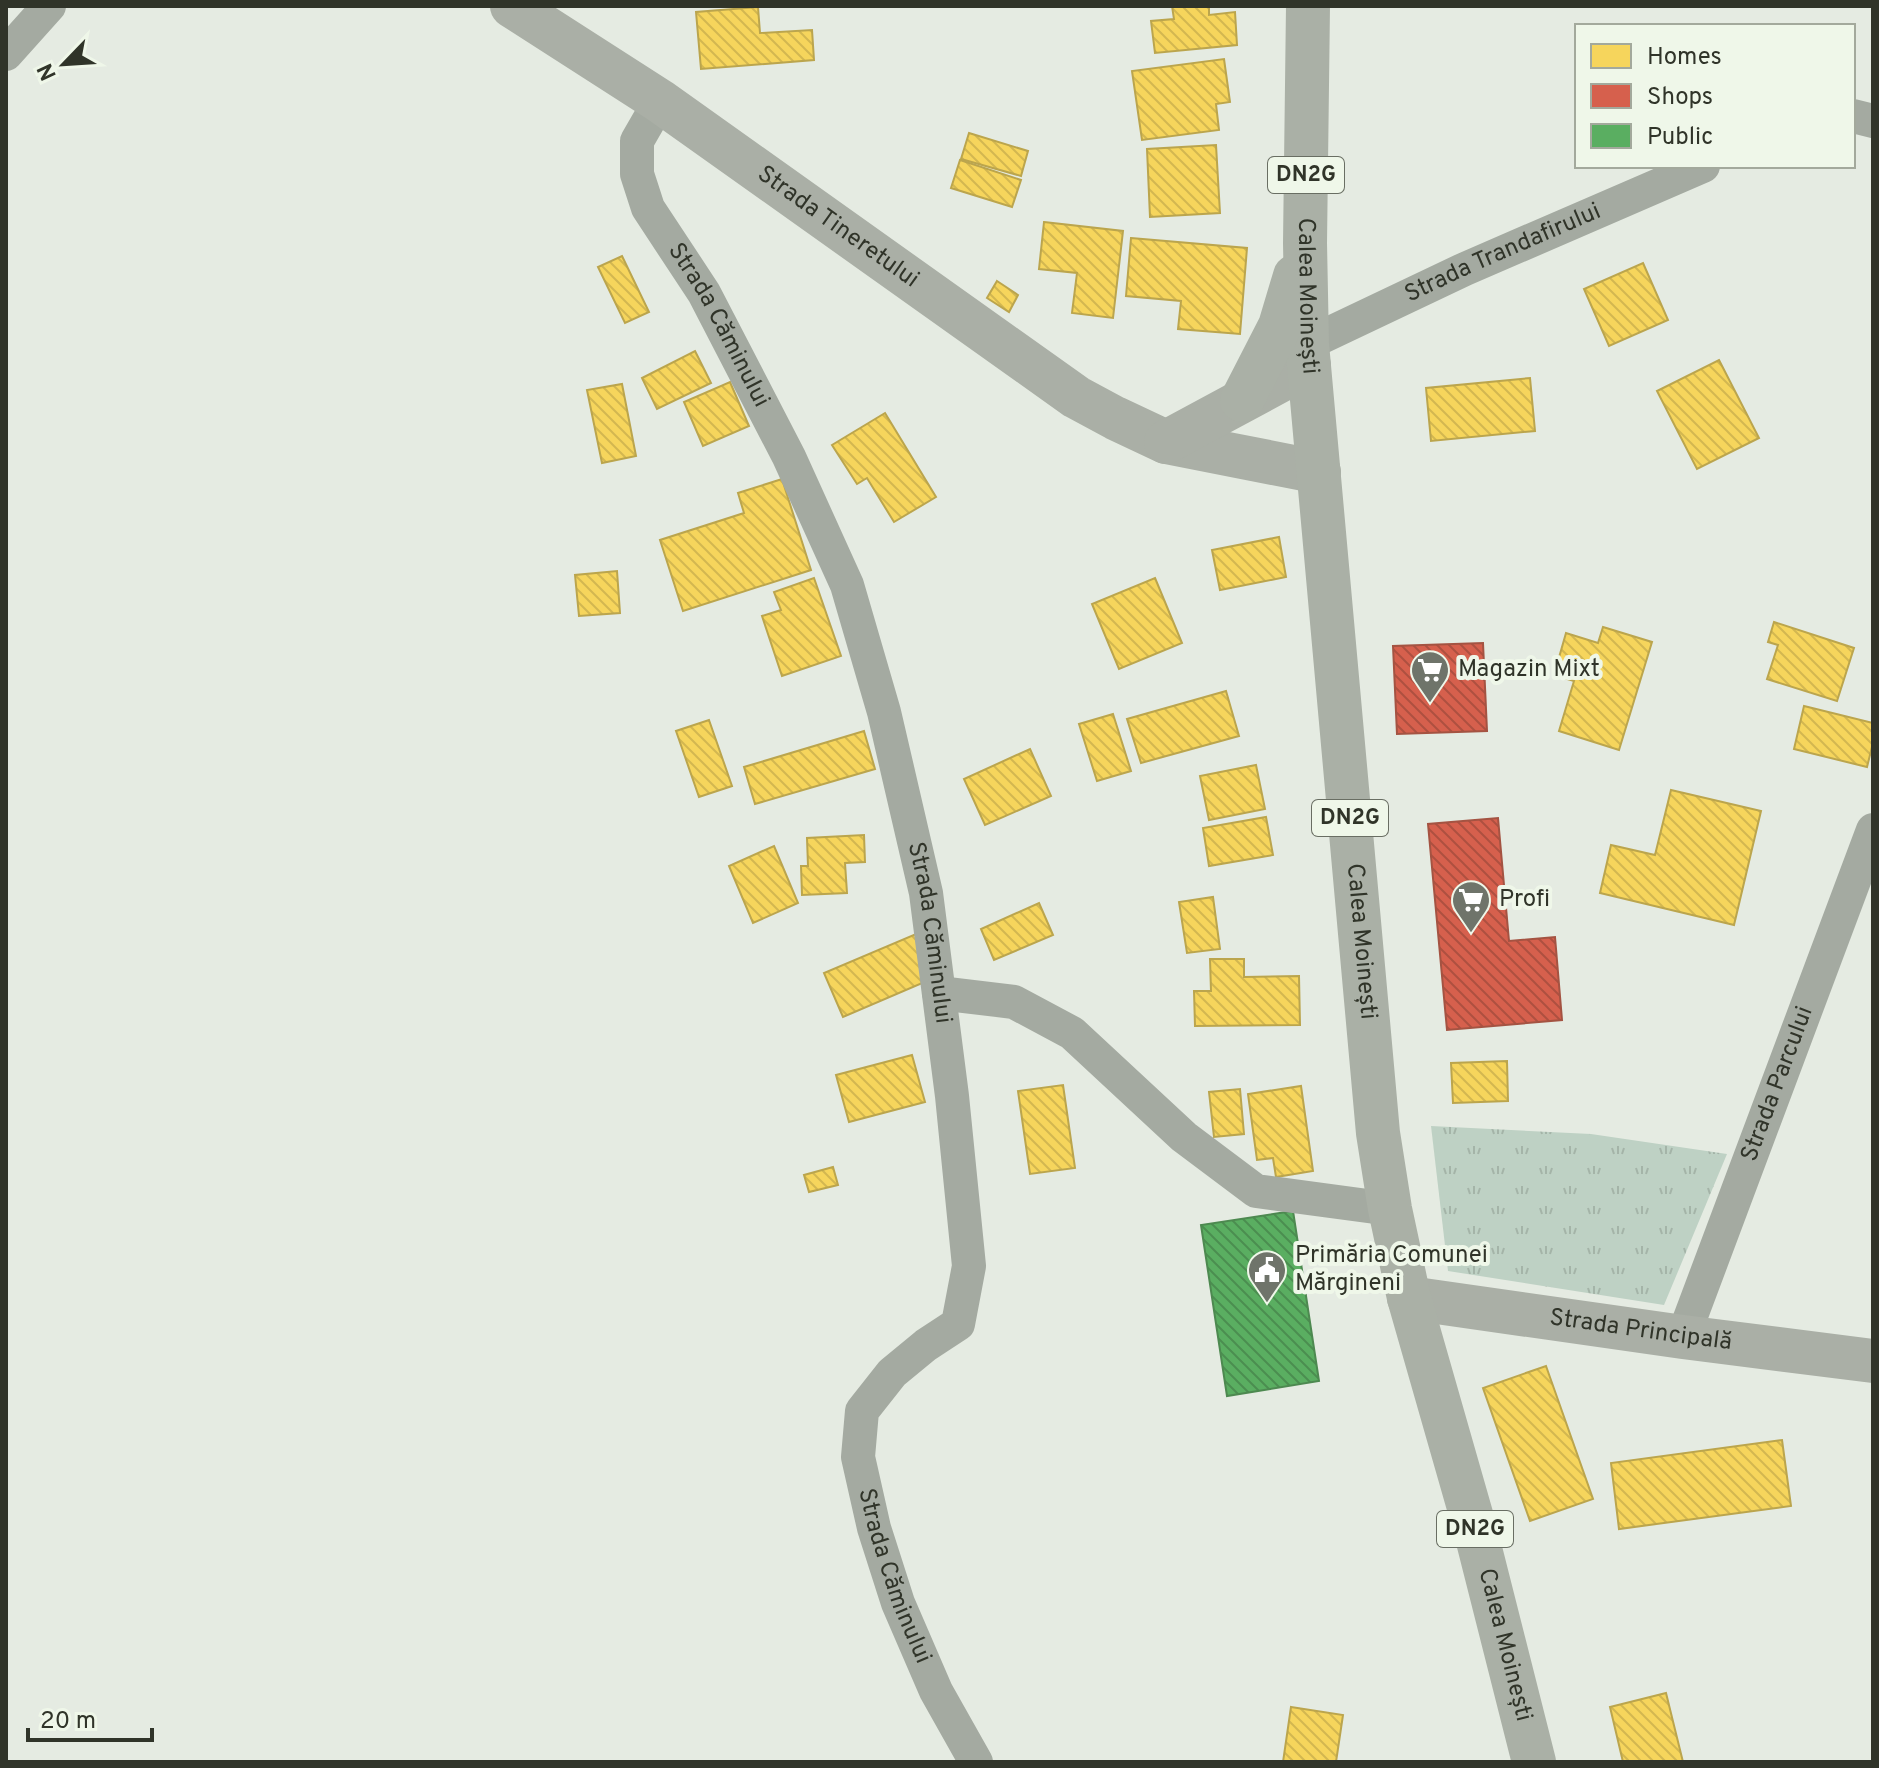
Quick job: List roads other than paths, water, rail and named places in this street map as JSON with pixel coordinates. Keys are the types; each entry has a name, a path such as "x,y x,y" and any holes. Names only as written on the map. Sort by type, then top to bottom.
{"main road":[{"name":"Strada Tineretului","path":"512,6 660,101 1076,397 1166,442 1319,472"},
{"name":"Calea Moinești","path":"1308,6 1305,243 1308,354 1378,1133 1409,1298 1474,1525 1534,1762"},
{"path":"1242,400 1280,326 1305,243"},
{"path":"1166,442 1242,400 1308,354"},
{"name":"Strada Principală","path":"1409,1298 1873,1361"}],"street":[{"path":"6,54 49,6"},
{"name":"Strada Căminului","path":"660,101 637,141 637,174 648,208 704,293 789,457 847,585 884,712 926,893 952,1096 969,1266 958,1324 892,1373 862,1411 858,1457 874,1528 898,1603 936,1691 976,1762"},
{"name":"Strada Trandafirului","path":"1308,354 1465,269 1698,168"},
{"name":"Strada Parcului","path":"1683,1337 1873,830"},
{"path":"939,993 1014,1002 1072,1033 1184,1137 1256,1191 1390,1209"}],"place":[{"name":"Magazin Mixt","path":"1430,704"},
{"name":"Profi","path":"1471,934"},
{"name":"Primăria Comunei Mărgineni","path":"1267,1304"}]}
